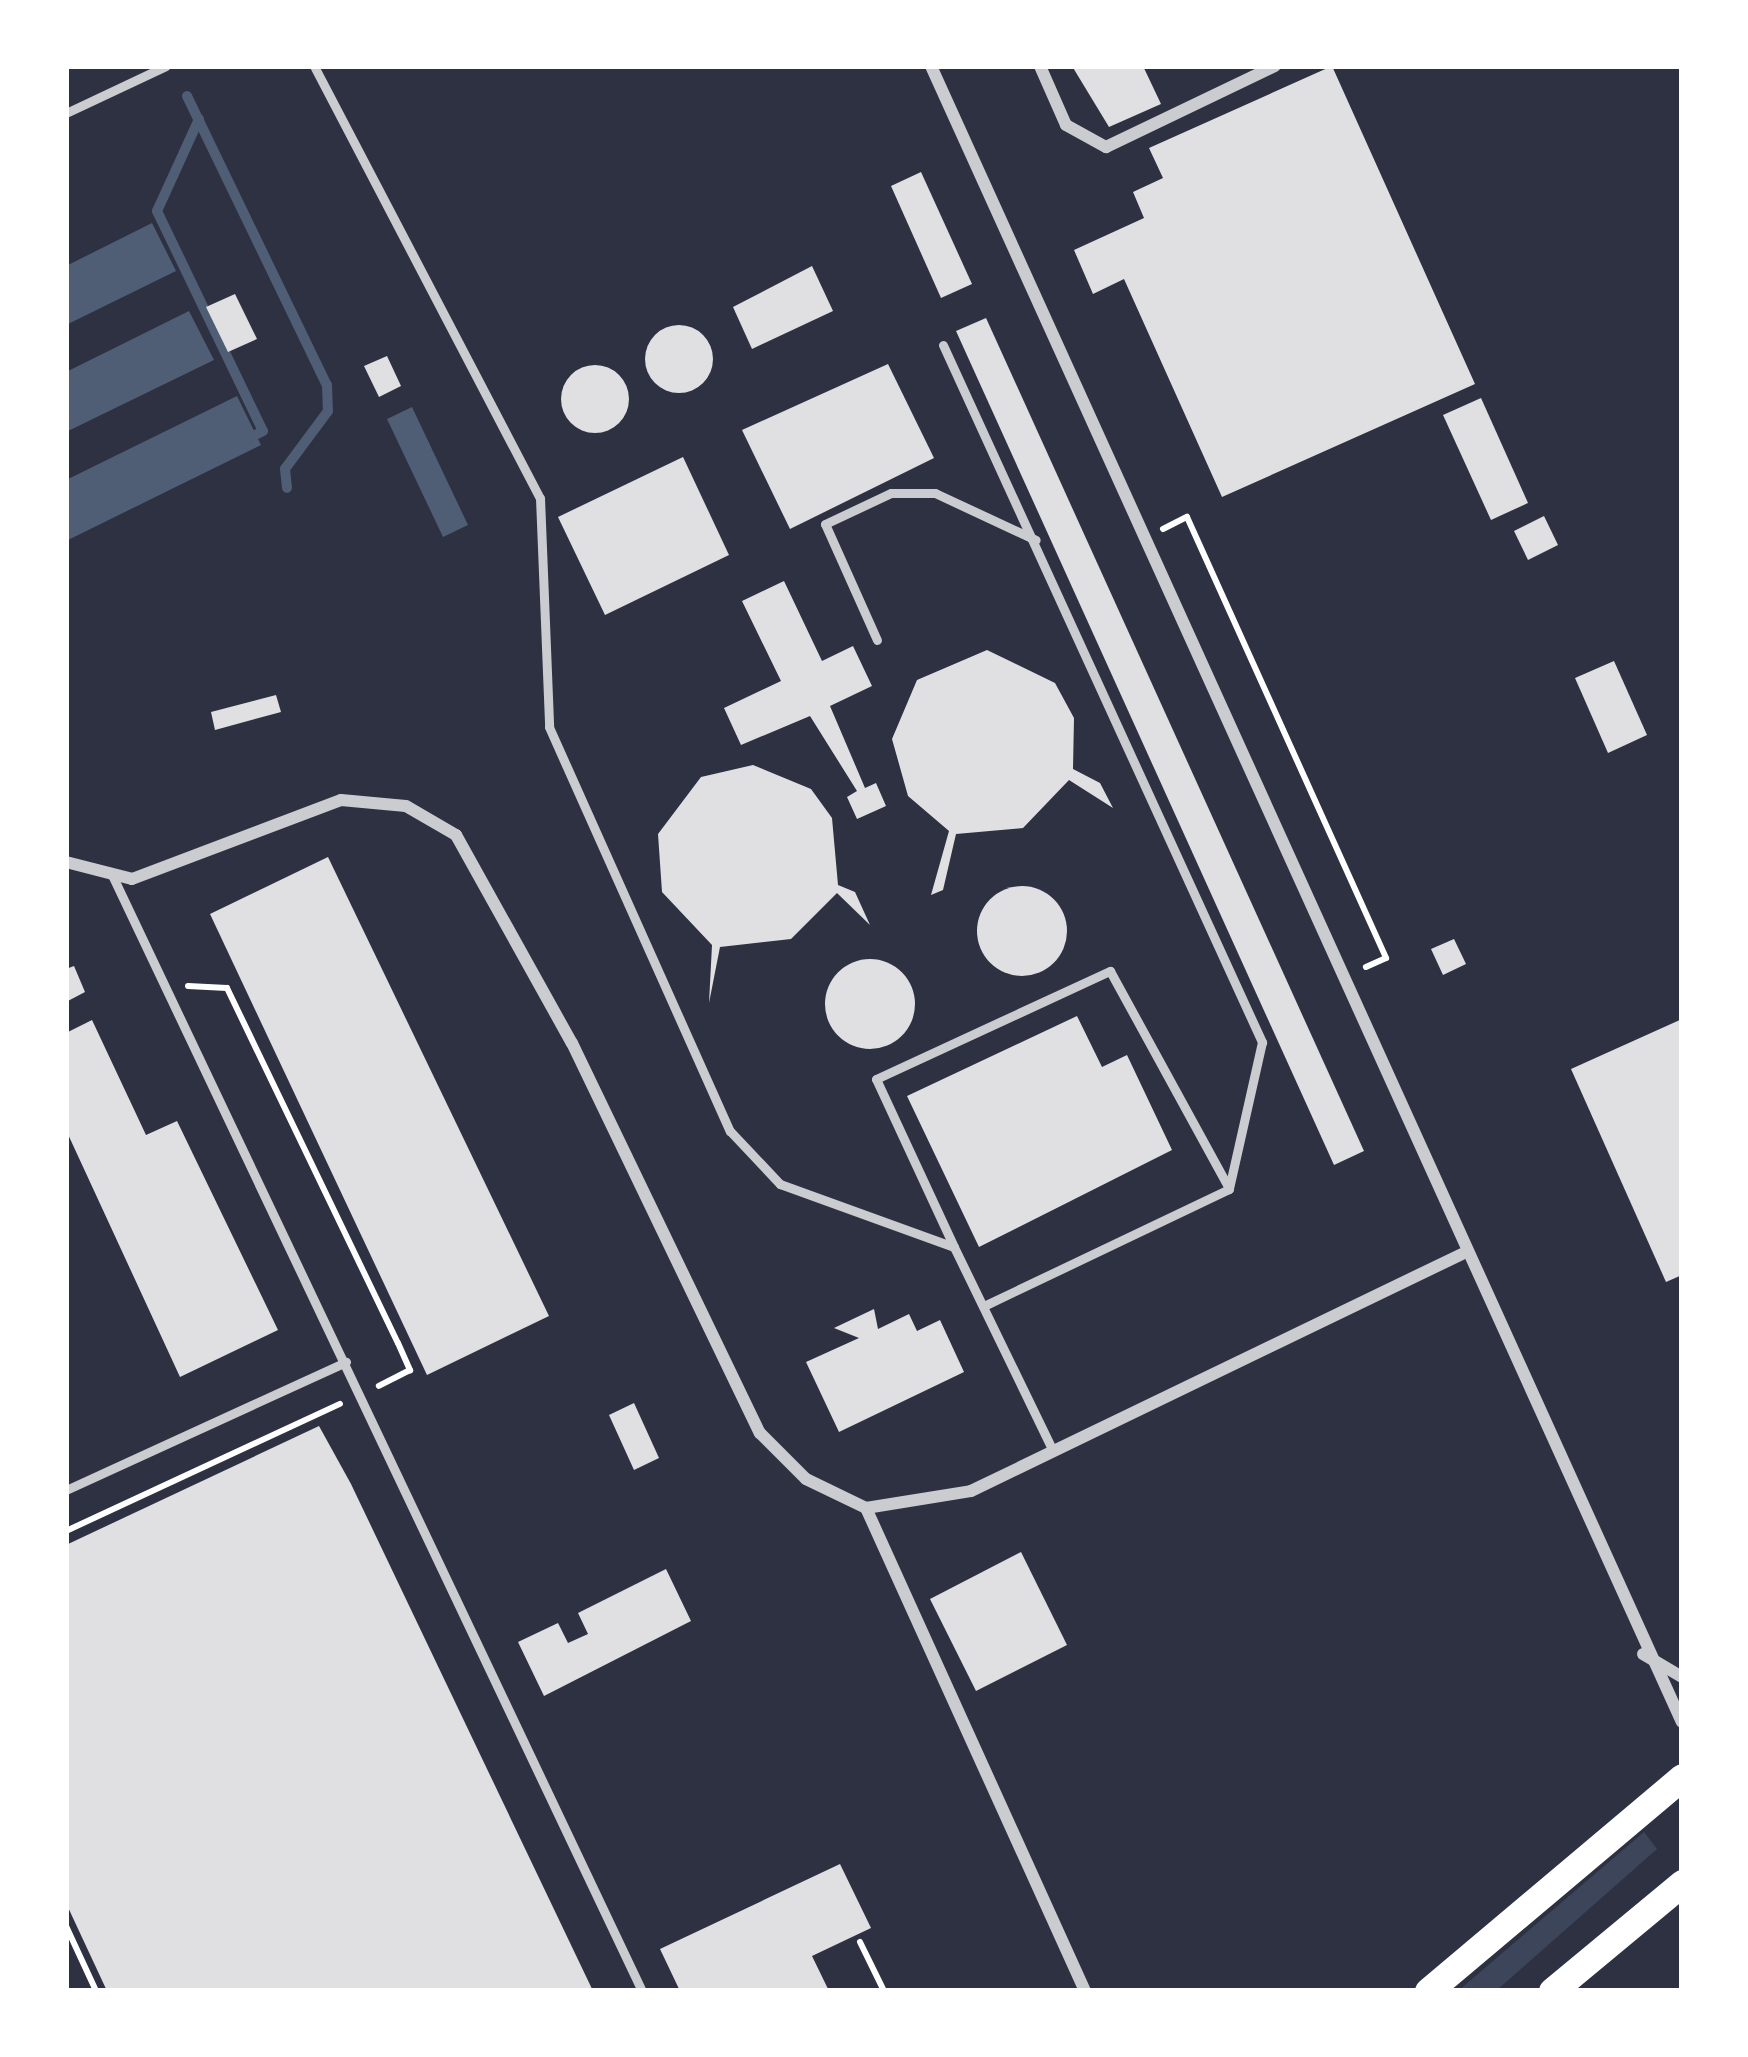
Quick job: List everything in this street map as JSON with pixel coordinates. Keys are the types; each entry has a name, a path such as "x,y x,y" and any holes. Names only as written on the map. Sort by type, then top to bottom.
{"main road":[{"path":"1428,1991 1682,1777"},
{"path":"1552,1991 1682,1883"}],"street":[{"path":"931,66 1642,1653 1682,1722"},
{"path":"1040,66 1066,125 1106,147 1275,66"},
{"path":"66,862 112,877 152,873 341,800 406,806 456,835 572,1043 760,1433 806,1478 866,1508 944,1501 1462,1254"},
{"path":"866,1508 1085,1991"},
{"path":"1642,1653 1682,1677"}],"lane":[{"path":"66,113 166,66"},
{"path":"314,66 540,498 549,727 730,1131 780,1184 954,1247"},
{"path":"943,345 1262,1042 1229,1189"},
{"path":"877,640 825,524 891,493 935,494 1036,540"},
{"path":"112,877 168,985 642,1991"},
{"path":"1053,1451 876,1079 1110,970 1229,1189"},
{"path":"984,1306 1229,1189"},
{"path":"66,1490 346,1362"}],"path":[{"path":"1143,538 1187,517 1386,958 1357,971"},
{"path":"66,1532 410,1370 227,988 168,985"},
{"path":"398,1343 410,1338"},
{"path":"66,1926 96,1991"},
{"path":"860,1942 884,1991"}],"shaded area":[{"path":"152,223 176,271 66,325 66,266"},
{"path":"189,311 214,360 66,432 66,372"},
{"path":"237,396 261,445 66,541 66,480"},
{"path":"412,407 468,525 443,537 387,419"},
{"path":"1644,1832 1657,1849 1496,1991 1458,1991"}],"building":[{"path":"1072,66 1143,66 1161,104 1109,127"},
{"path":"1332,66 1475,384 1222,497 1124,279 1093,294 1074,250 1144,218 1133,192 1163,178 1149,148"},
{"path":"921,172 972,284 941,298 891,186"},
{"path":"812,266 833,311 752,349 733,307"},
{"path":"235,294 257,339 228,352 206,307"},
{"path":"986,318 1364,1151 1334,1165 956,331"},
{"path":"679,325 703,335 713,359 703,383 679,393 655,383 645,359 655,335"},
{"path":"387,356 401,386 379,397 364,366"},
{"path":"888,364 934,458 790,529 742,430"},
{"path":"595,365 619,375 629,399 619,423 595,433 571,423 561,399 571,375"},
{"path":"1481,398 1528,503 1491,520 1443,415"},
{"path":"683,457 729,555 605,615 558,517"},
{"path":"1544,516 1558,545 1528,560 1514,531"},
{"path":"784,581 822,661 853,646 872,686 830,706 865,788 876,783 886,806 857,819 847,797 857,791 810,716 741,745 724,708 781,681 742,601"},
{"path":"987,650 1055,683 1074,718 1073,769 1100,783 1113,808 1069,780 1023,828 956,834 943,890 931,895 949,831 908,796 892,739 917,680"},
{"path":"1614,661 1647,735 1608,753 1575,678"},
{"path":"276,695 281,712 215,730 211,712"},
{"path":"753,765 811,789 832,818 838,885 855,892 870,925 837,893 791,939 720,947 709,1003 712,945 662,892 658,834 701,777"},
{"path":"328,857 549,1316 427,1375 210,914"},
{"path":"1022,886 1039,889 1054,899 1064,914 1064,948 1054,963 1039,973 1022,976 1005,973 990,963 980,948 977,931 980,914 990,899 1005,889"},
{"path":"1454,939 1466,964 1443,975 1431,949"},
{"path":"870,959 887,962 902,972 912,987 912,1021 902,1036 887,1046 870,1049 853,1046 838,1036 828,1021 825,1004 828,987 838,972 853,962"},
{"path":"74,966 85,992 66,1002 66,969"},
{"path":"1077,1016 1102,1067 1127,1055 1172,1150 979,1247 907,1096"},
{"path":"1682,1019 1682,1275 1666,1282 1571,1069"},
{"path":"92,1020 146,1135 177,1121 278,1330 180,1377 66,1130 66,1033"},
{"path":"874,1309 878,1329 909,1314 917,1331 940,1320 964,1372 839,1432 806,1362 859,1338 834,1328"},
{"path":"634,1403 659,1458 634,1470 609,1415"},
{"path":"319,1426 593,1991 107,1991 66,1903 66,1545"},
{"path":"1021,1552 1067,1645 976,1691 930,1599"},
{"path":"666,1569 691,1621 544,1696 518,1642 558,1623 568,1643 588,1634 578,1613"},
{"path":"840,1864 871,1928 812,1956 829,1991 680,1991 660,1949"}],"waterway":[{"path":"187,96 327,385 328,411 285,469 287,488"},
{"path":"199,119 157,211 263,431 255,435"}]}
